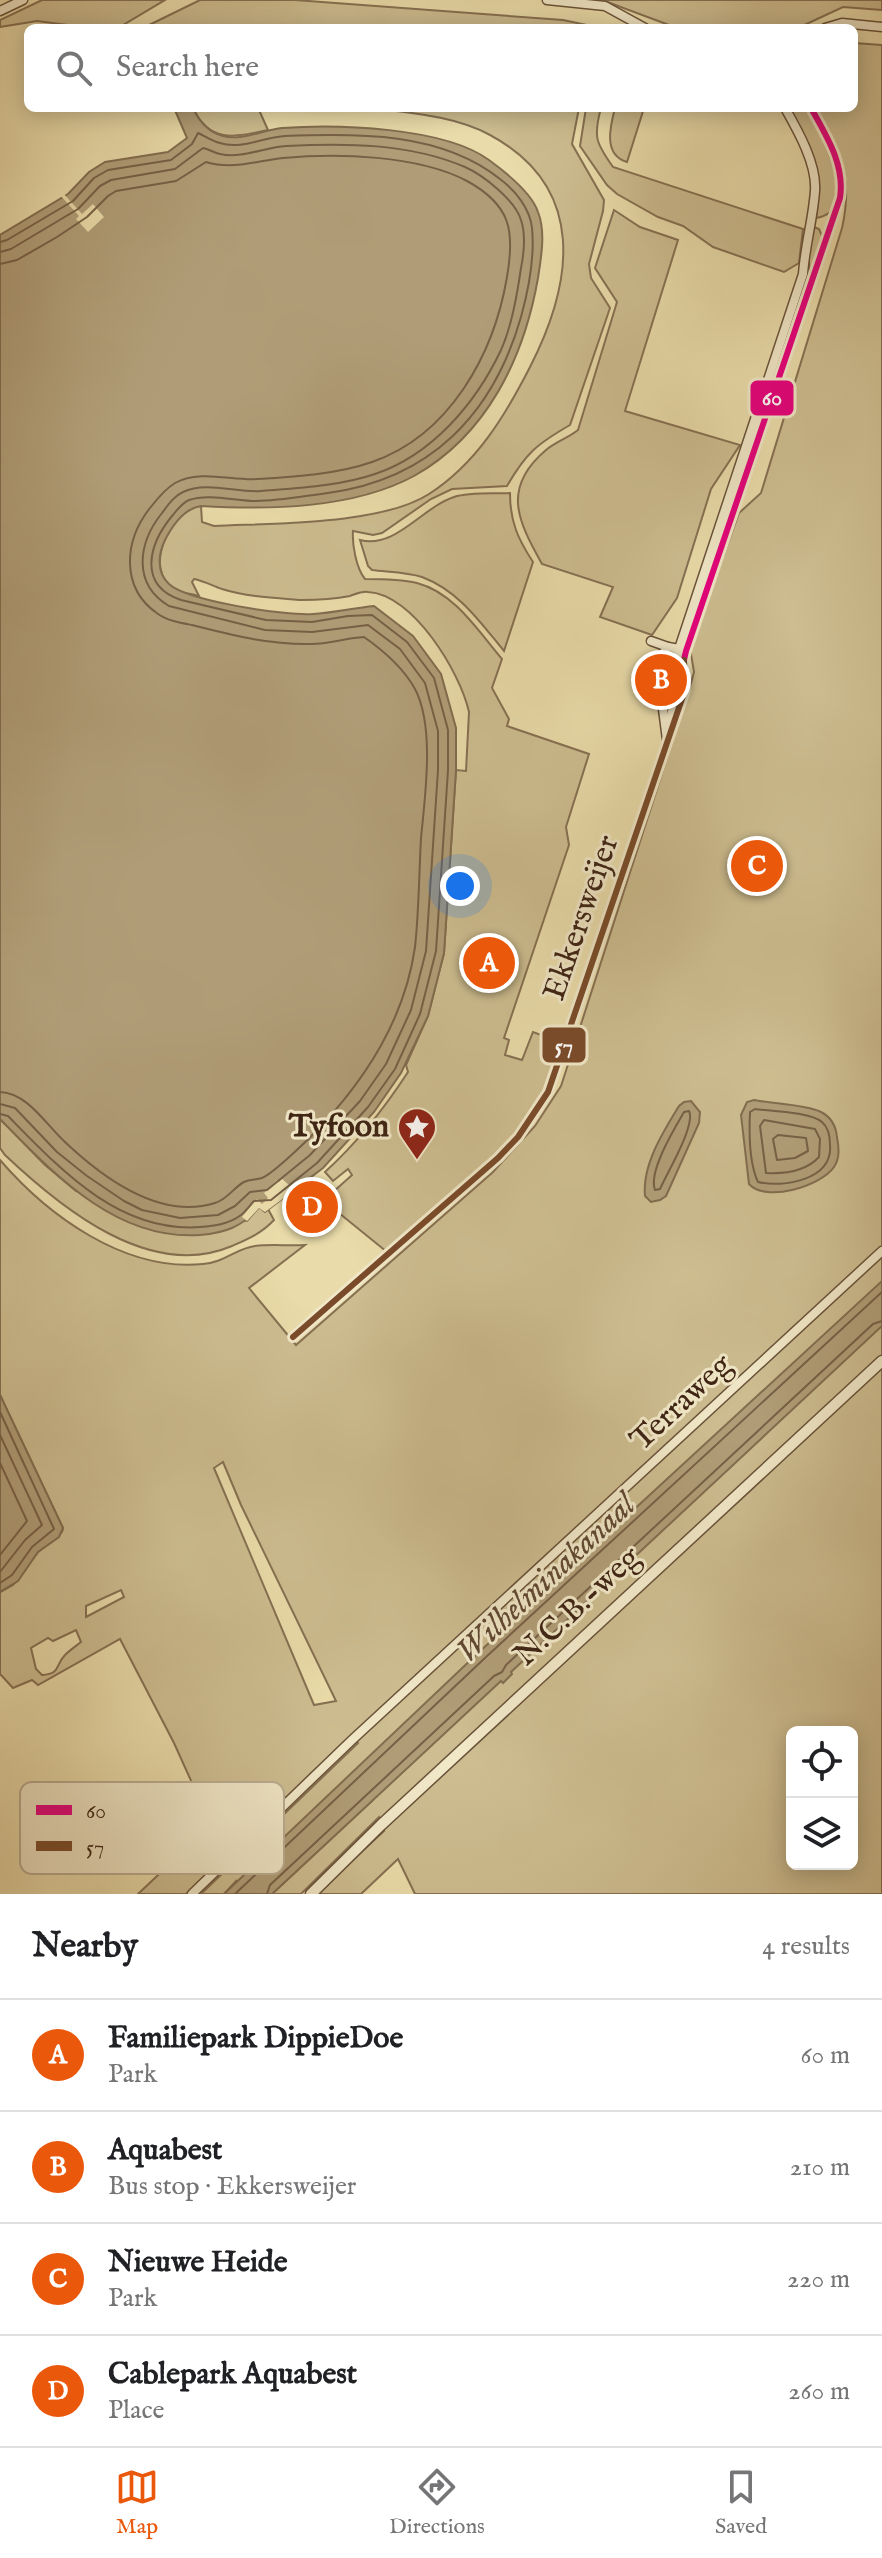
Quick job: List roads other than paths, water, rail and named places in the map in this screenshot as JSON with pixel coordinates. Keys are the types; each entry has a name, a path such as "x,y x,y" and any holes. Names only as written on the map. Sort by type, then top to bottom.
{"street":[{"path":"0,11 23,0"},
{"path":"547,0 605,6 638,24"},
{"path":"858,25 882,27"},
{"name":"Ekkersweijer","path":"667,740 663,709 670,676 803,274 814,178 811,163 787,112"},
{"name":"Ekkersweijer","path":"667,740 684,660 840,198 842,184 836,158 813,112"},
{"path":"651,641 679,649"},
{"name":"Ekkersweijer","path":"668,647 656,662 661,675 670,676"},
{"name":"Ekkersweijer","path":"293,1337 469,1186 518,1137 534,1116 557,1073 566,1035 685,690 684,660"},
{"path":"670,676 681,670"},
{"name":"Terraweg","path":"284,1805 882,1251"},
{"name":"N.C.B.-weg","path":"311,1894 381,1825 882,1361"},
{"name":"Terraweg","path":"192,1894 212,1874"}],"water":[{"path":"176,112 195,112 208,129 230,137 282,128 331,127 389,130 445,141 489,160 517,183 535,205 542,236 532,308 512,365 482,416 440,459 390,487 337,501 282,507 195,507 180,518 163,544 160,562 165,579 179,590 195,596 260,610 300,614 374,606 413,636 441,674 456,728 444,953 428,1016 401,1073 374,1112 323,1168 265,1212 259,1207 232,1228 200,1235 170,1234 141,1227 114,1215 65,1181 0,1119 0,235 68,194 89,172 105,162 168,152 187,138"},
{"path":"754,1100 806,1107 828,1117 838,1145 834,1167 818,1180 793,1190 768,1192 757,1190 749,1184 741,1115 747,1102"},
{"path":"691,1101 700,1112 699,1123 666,1196 651,1202 645,1196 650,1161 679,1106"},
{"path":"882,1281 882,1326 511,1672 503,1683 501,1681 272,1894 224,1894 245,1874 284,1874 284,1837 477,1654"},
{"path":"0,1395 63,1528 59,1537 38,1552 18,1581 0,1592"}],"place":[{"name":"Aquabest","path":"661,680"},
{"name":"Nieuwe Heide","path":"757,866"},
{"name":"Familiepark DippieDoe","path":"489,963"},
{"name":"Tyfoon","path":"417,1161"},
{"name":"Cablepark Aquabest","path":"312,1207"}],"water label":[{"name":"Wilhelminakanaal","path":"546,1579"}]}
